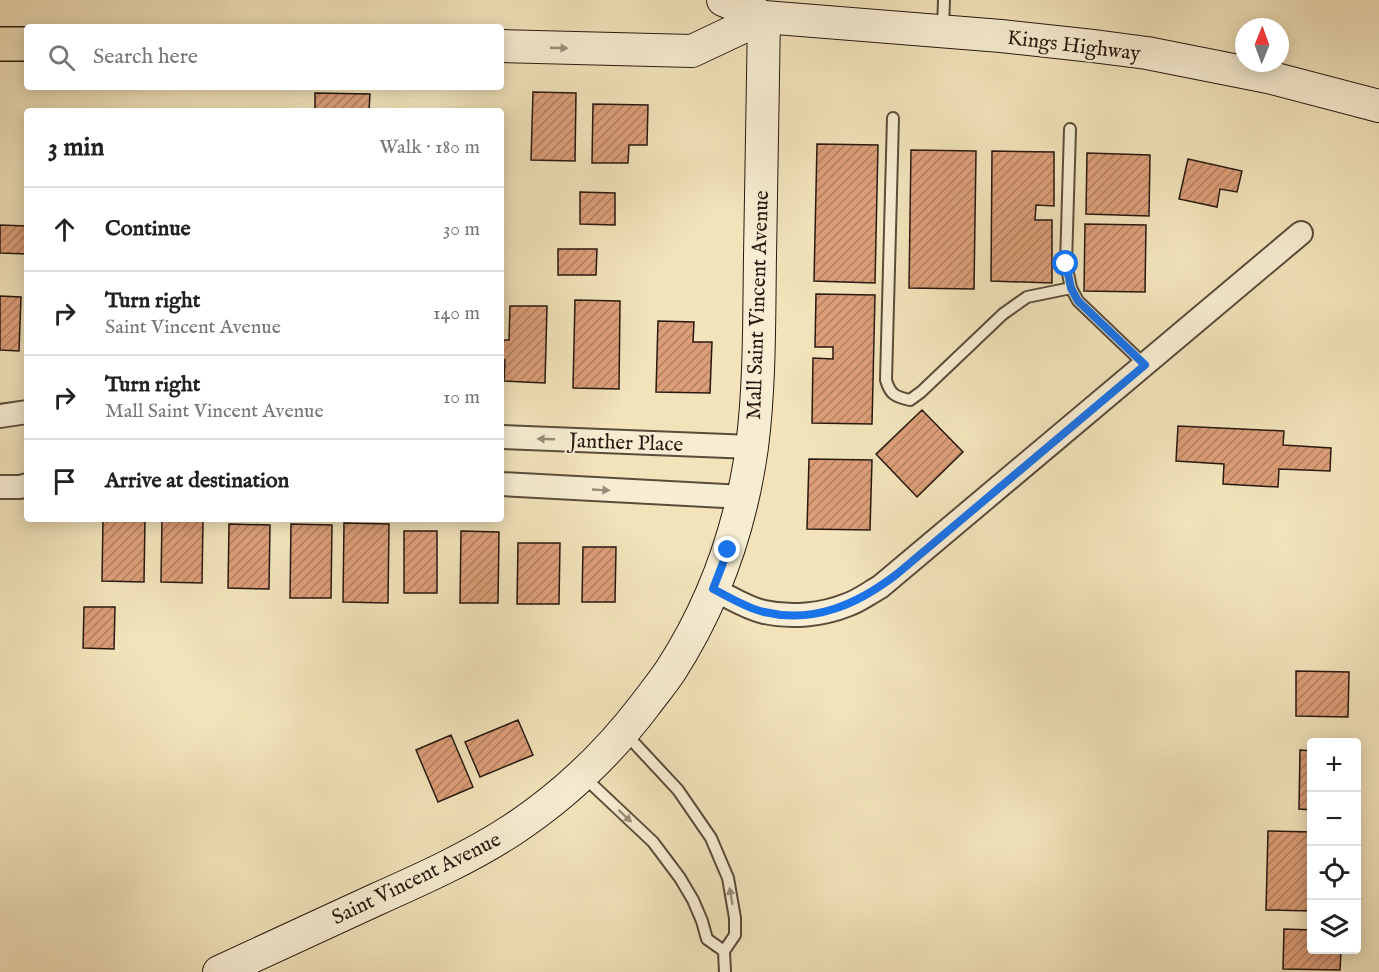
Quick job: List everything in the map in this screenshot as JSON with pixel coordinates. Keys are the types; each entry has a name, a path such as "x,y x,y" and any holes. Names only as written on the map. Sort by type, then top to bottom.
{"highway":[{"path":"0,44 24,44"}],"street":[{"name":"Kings Highway","path":"723,0 764,8 943,31 1147,53 1257,74 1379,106"},
{"name":"Kings Highway","path":"504,46 692,51 764,8"},
{"name":"Mall Saint Vincent Avenue","path":"713,589 728,550 743,497 752,447 759,329 764,8"},
{"path":"0,28 24,29"},
{"path":"713,589 748,607 778,615 812,614 848,605 880,587 1301,233"},
{"path":"0,416 24,412"},
{"name":"Janther Place","path":"504,437 752,447"},
{"path":"504,484 743,497"},
{"path":"0,487 24,486"},
{"name":"Saint Vincent Avenue","path":"219,972 464,858 528,819 558,797 582,776 624,732 669,673 699,621 713,589"}],"lane":[{"path":"943,31 944,0"},
{"path":"893,118 886,380 889,390 898,397 910,400 1003,314 1027,297 1071,288"},
{"path":"1070,129 1066,264 1071,288 1078,301 1145,365"},
{"path":"624,732 678,790 711,838 728,878 735,918 735,935 724,951 725,972"},
{"path":"582,776 653,842 693,900 707,939 724,951"}],"building":[{"path":"533,92 576,93 575,161 531,160"},
{"path":"315,93 370,94 369,108 315,108"},
{"path":"593,104 648,105 647,145 629,145 628,163 592,163"},
{"path":"817,144 878,145 875,283 814,281"},
{"path":"911,150 976,151 974,289 909,288"},
{"path":"992,151 1054,152 1054,206 1036,205 1035,220 1052,220 1052,283 991,281"},
{"path":"1087,153 1150,155 1149,216 1086,214"},
{"path":"1188,159 1242,171 1237,192 1220,189 1217,207 1179,199"},
{"path":"580,192 615,193 615,225 580,224"},
{"path":"1085,224 1146,225 1145,292 1084,291"},
{"path":"0,225 24,226 24,254 0,253"},
{"path":"558,249 597,249 596,275 558,275"},
{"path":"816,294 875,295 872,424 812,423 813,358 833,359 833,347 815,347"},
{"path":"0,296 21,297 19,351 0,350"},
{"path":"575,300 620,301 619,389 573,388"},
{"path":"510,306 547,306 545,383 504,381 504,340 509,340"},
{"path":"658,321 694,322 693,342 712,342 710,393 656,392"},
{"path":"922,410 963,452 917,497 876,454"},
{"path":"1178,426 1284,431 1283,445 1331,448 1330,471 1279,469 1278,487 1223,484 1224,464 1176,461"},
{"path":"809,459 872,460 870,530 807,529"},
{"path":"103,522 145,522 144,582 102,581"},
{"path":"162,522 203,522 202,583 161,582"},
{"path":"344,523 389,524 388,603 343,602"},
{"path":"229,524 270,525 269,589 228,588"},
{"path":"291,524 332,525 331,598 290,598"},
{"path":"404,531 437,531 437,593 404,593"},
{"path":"461,531 499,532 498,603 460,603"},
{"path":"518,543 560,543 559,604 517,604"},
{"path":"583,547 616,547 615,602 582,602"},
{"path":"84,607 115,607 114,649 83,648"},
{"path":"1296,671 1349,672 1348,717 1296,716"},
{"path":"518,720 533,755 480,777 465,742"},
{"path":"451,735 473,787 438,802 416,750"},
{"path":"1300,750 1307,751 1307,810 1299,809"},
{"path":"1268,831 1307,832 1307,911 1266,910"},
{"path":"1284,929 1307,930 1307,954 1341,954 1340,970 1283,969"}],"route":[{"path":"728,550 713,589 748,607 778,615 794,615 812,614 848,605 880,587 897,574 1145,365 1078,301 1071,288 1066,264"}]}
